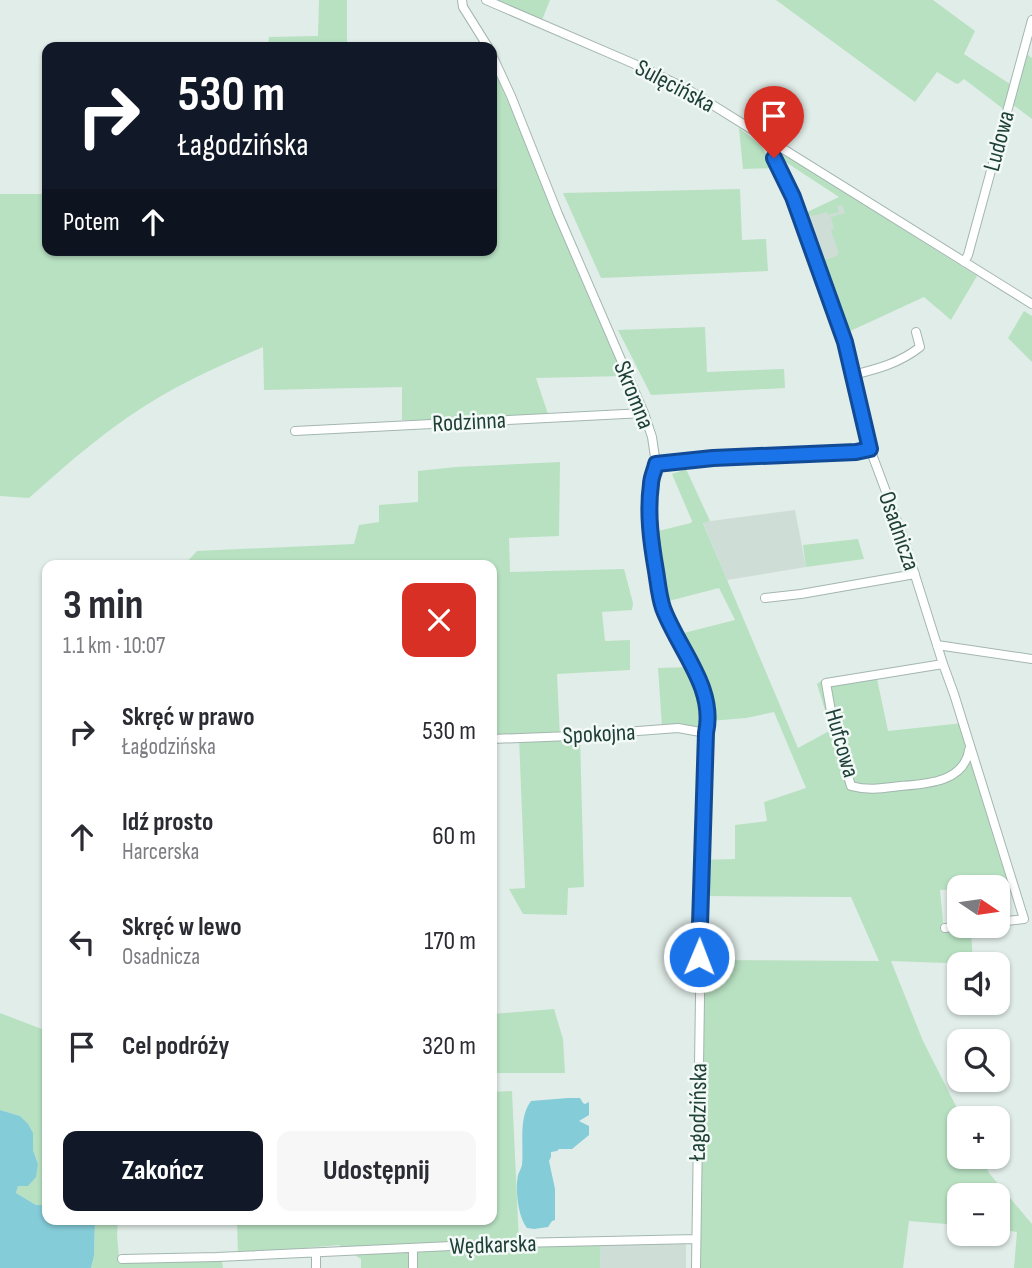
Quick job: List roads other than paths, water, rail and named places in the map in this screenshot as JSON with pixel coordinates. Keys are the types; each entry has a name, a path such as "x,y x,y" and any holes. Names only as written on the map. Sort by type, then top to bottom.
{"street":[{"path":"462,0 463,7 485,42"},
{"name":"Sulęcińska","path":"486,0 687,89 1032,304"},
{"name":"Ludowa","path":"964,262 1032,20"},
{"name":"Skromna","path":"497,66 652,437 656,464 651,482 649,528 661,604 707,701 709,721 706,733 699,957"},
{"name":"Osadnicza","path":"778,146 774,158 807,233 845,342 870,449 903,537 1024,919 1010,921"},
{"path":"853,375 909,356 920,347 916,332"},
{"name":"Rodzinna","path":"295,431 644,413"},
{"path":"656,464 870,449"},
{"path":"765,598 915,574"},
{"path":"937,645 1032,659"},
{"name":"Hufcowa","path":"943,664 826,683 834,729 851,786 866,790 935,783 949,777 968,760 970,747"},
{"name":"Spokojna","path":"497,739 678,728 706,733"},
{"name":"Łagodzińska","path":"696,1268 699,957"},
{"name":"Wędkarska","path":"122,1259 516,1243 696,1239"},
{"path":"413,1248 413,1268"},
{"path":"316,1253 316,1268"}],"water":[{"path":"580,1098 585,1104 589,1102 589,1115 579,1121 589,1126 589,1135 572,1149 551,1152 549,1161 555,1189 555,1220 548,1227 527,1228 519,1210 517,1188 522,1165 524,1115 531,1101"},
{"path":"0,1110 20,1116 33,1133 33,1150 38,1164 36,1177 28,1186 18,1186 16,1193 36,1205 42,1205 42,1225 95,1225 91,1268 0,1268"}]}
